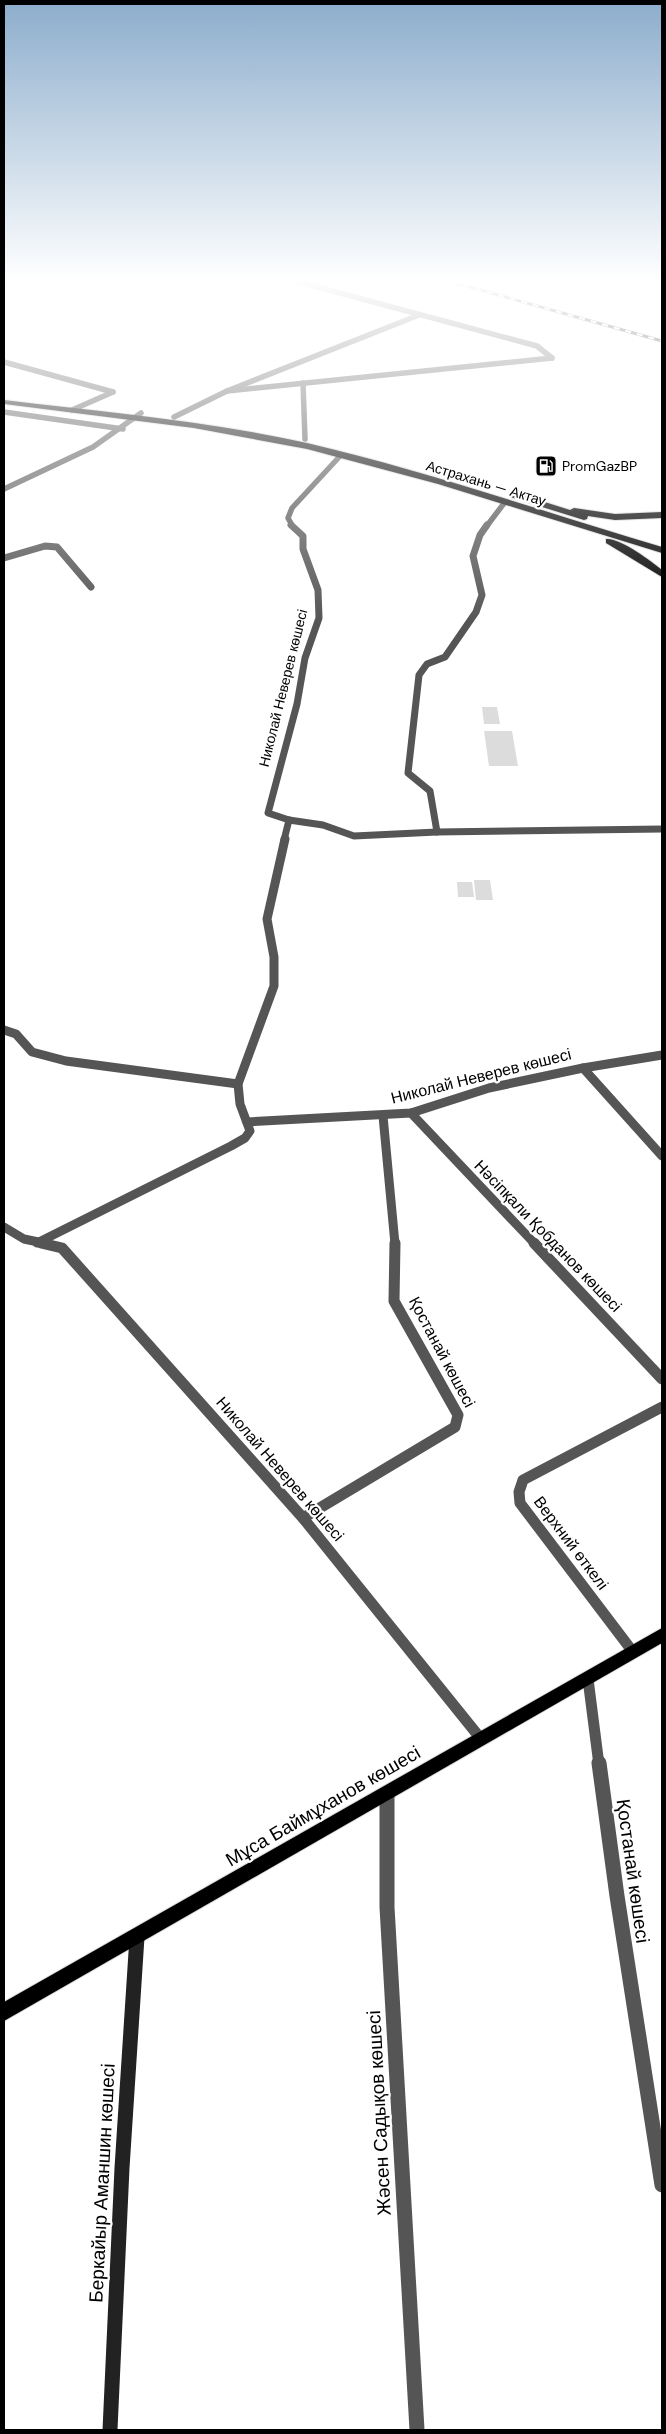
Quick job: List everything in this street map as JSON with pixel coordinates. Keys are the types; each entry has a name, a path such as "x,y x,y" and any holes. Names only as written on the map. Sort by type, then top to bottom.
{"highway":[{"name":"Астрахань — Актау","path":"15,396 83,405 265,438 341,455 662,550"},
{"name":"Астрахань — Актау","path":"4,402 138,416 174,417 305,439 360,452 546,505 662,541"},
{"path":"533,512 546,505 593,515 637,518 662,515"},
{"path":"533,512 618,545 642,559 662,574"}],"main road":[{"name":"Мұса Баймұханов көшесі","path":"4,2012 662,1635"}],"street":[{"path":"72,410 105,396"},
{"path":"174,417 218,396"},
{"path":"303,396 305,439"},
{"path":"4,412 123,429"},
{"path":"4,489 80,454 123,429 138,416"},
{"name":"Николай Неверев көшесі","path":"341,455 292,508 288,518 291,525 303,536 303,549 318,590 319,618 305,658 297,704 268,813 289,820 323,825 354,836 437,832 662,829"},
{"path":"437,832 430,791 408,773 419,675 427,664 445,657 476,612 482,595 473,556 480,535 505,502"},
{"path":"4,558 52,545 57,547 91,587"},
{"path":"37,1243 245,1138 250,1131 240,1104 238,1084 274,986 274,957 267,919 289,820"},
{"path":"4,1030 16,1034 32,1052 66,1061 238,1084"},
{"name":"Николай Неверев көшесі","path":"247,1122 411,1113 489,1088 583,1068 662,1055"},
{"path":"583,1068 662,1156"},
{"name":"Нәсіпқали Қобданов көшесі","path":"411,1113 662,1380"},
{"name":"Қостанай көшесі","path":"303,1518 455,1427 458,1422 458,1415 394,1301 395,1232 383,1116"},
{"name":"Николай Неверев көшесі","path":"4,1227 13,1236 62,1248 303,1518 480,1739"},
{"name":"Верхний өткелі","path":"633,1652 520,1503 519,1492 522,1480 662,1406"},
{"name":"Қостанай көшесі","path":"588,1679 617,1896 662,2185"},
{"name":"Жәсен Садықов көшесі","path":"387,1794 388,1907 417,2430"},
{"name":"Беркайыр Аманшин көшесі","path":"110,2430 122,2168 137,1937"}],"shaded area":[{"path":"482,707 497,707 500,724 484,724"},
{"path":"484,731 512,731 518,766 489,766"},
{"path":"474,880 490,880 493,900 476,900"},
{"path":"457,882 472,882 474,897 458,897"}],"place":[{"name":"PromGazBP","path":"546,466"}]}
